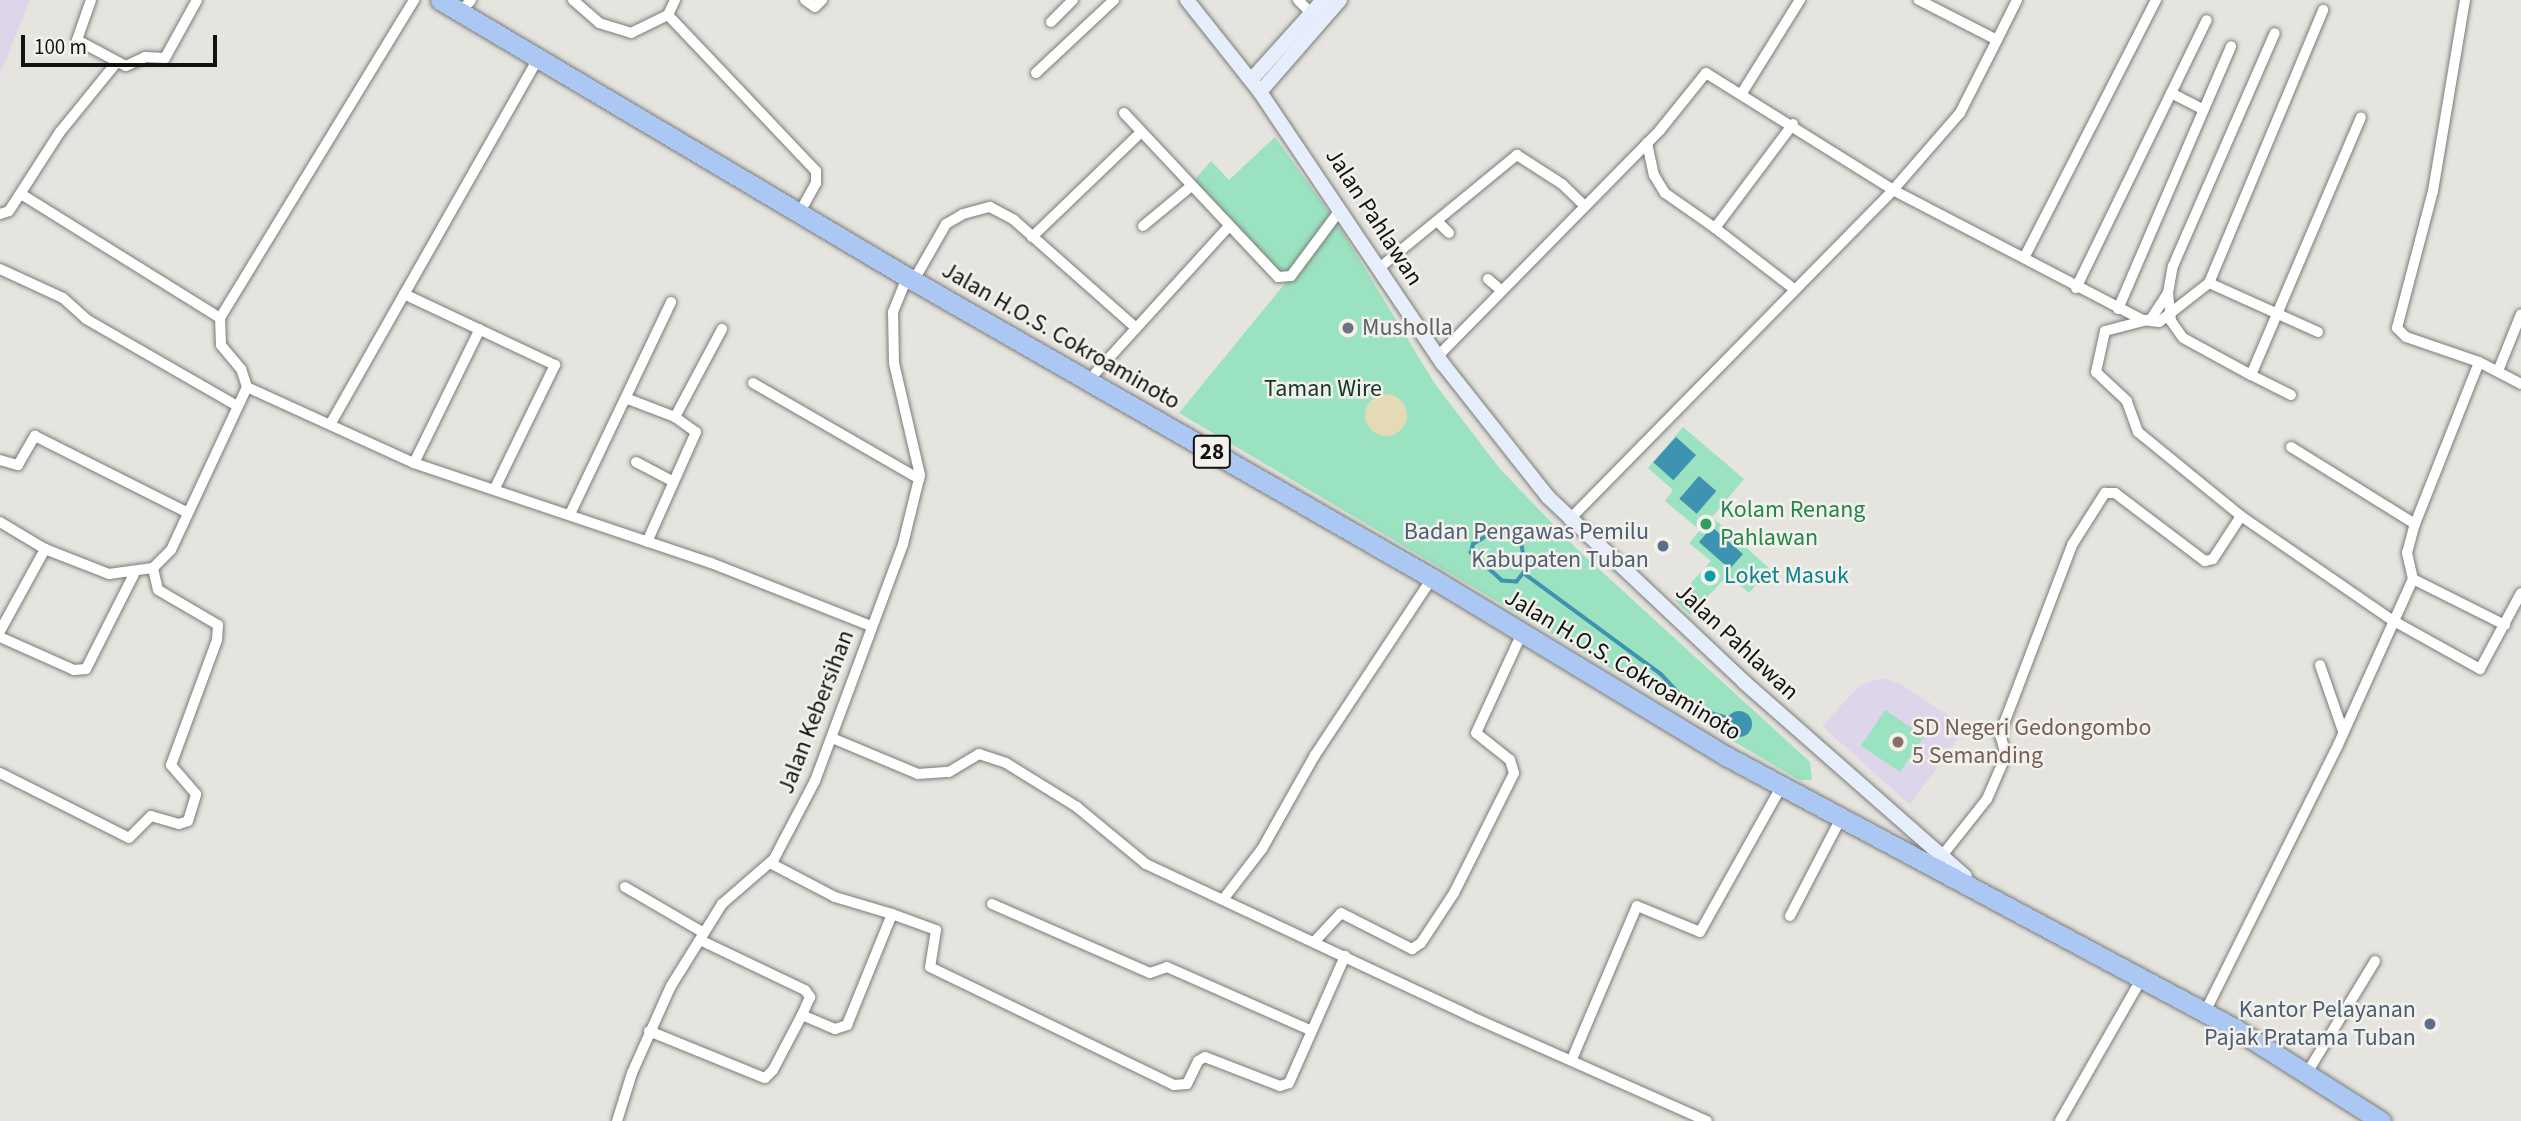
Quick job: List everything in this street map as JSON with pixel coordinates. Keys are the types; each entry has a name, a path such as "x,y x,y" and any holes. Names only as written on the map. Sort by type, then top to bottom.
{"highway":[{"name":"Jalan H.O.S. Cokroaminoto","path":"440,0 465,6 537,61 800,212 910,279 1432,578 1781,787 1840,820 1990,895"},
{"name":"Jalan Pahlawan","path":"1990,895 2205,1012 2381,1121"}],"main road":[{"name":"Jalan Pahlawan","path":"1187,0 1255,86 1437,356 1569,520 1941,858 1990,895"},
{"path":"1255,86 1323,0"},
{"path":"1255,86 1340,0"}],"street":[{"path":"91,0 77,40 126,66 145,57 165,58 197,0"},
{"path":"0,522 45,549 109,574 134,574 153,568 171,550 247,387 241,369 221,345 220,318 414,0"},
{"path":"573,0 598,23 622,33 644,30 668,15 675,0"},
{"path":"805,0 815,7 822,0"},
{"path":"1051,22 1073,0"},
{"path":"1036,73 1114,0"},
{"path":"1298,0 1311,13"},
{"path":"1742,93 1800,0"},
{"path":"1919,0 1939,4 1997,40"},
{"path":"1569,520 1893,190 1961,113 2017,0"},
{"path":"2024,258 2156,0"},
{"path":"2465,0 2433,191 2397,328 2406,337 2479,362 2521,384"},
{"path":"1437,356 1647,143 1704,74 1793,124 1893,190 2076,288 2143,320 2157,323 2208,283 2323,10"},
{"path":"668,15 816,171 816,183 800,212"},
{"path":"2076,288 2207,20"},
{"path":"2275,33 2173,266 2168,293 2169,316 2188,342 2291,395"},
{"path":"2118,309 2231,46"},
{"path":"331,423 537,61"},
{"path":"0,214 6,214 60,132 116,63"},
{"path":"2171,93 2203,109"},
{"path":"1124,113 1190,187 1273,273 1288,278 1340,210"},
{"path":"2250,375 2361,117"},
{"path":"1715,229 1793,124"},
{"path":"1136,328 1032,237 1141,132"},
{"path":"1647,143 1654,175 1665,193 1794,289"},
{"path":"1378,269 1517,155 1562,184 1586,206"},
{"path":"1143,226 1190,187"},
{"path":"21,194 220,318"},
{"name":"Jalan Kebersihan","path":"617,1121 649,1031 702,937 722,904 770,863 786,840 832,738 903,544 919,479 894,363 893,312 910,279 946,224 963,214 990,207 1003,212 1032,237"},
{"path":"1437,221 1449,233"},
{"path":"1089,380 1228,227"},
{"path":"0,269 63,298 86,319 237,406"},
{"path":"1488,279 1502,291"},
{"path":"2208,283 2318,332"},
{"path":"2168,293 2156,315 2102,334 2095,365 2098,378 2127,401 2138,432 2241,516 2392,620 2481,669 2521,593"},
{"path":"404,294 555,365 495,488"},
{"path":"570,514 628,399 671,302"},
{"path":"2498,371 2521,314"},
{"path":"414,463 480,329"},
{"path":"675,417 722,329"},
{"path":"2205,1012 2343,731 2413,579 2407,553 2415,524 2479,362"},
{"path":"753,383 919,479"},
{"path":"247,387 414,463 570,514 871,626"},
{"path":"628,399 675,417 696,432 671,481 647,542"},
{"path":"0,460 18,465 35,436 188,513"},
{"path":"2291,447 2415,524"},
{"path":"636,463 671,481"},
{"path":"1941,858 1987,799 2006,755 2000,734 2072,545 2105,494 2115,493 2205,561 2213,558 2241,516"},
{"path":"0,631 45,549"},
{"path":"0,773 129,838 151,816 179,824 188,821 196,794 170,765 214,649 218,625 158,590 153,568"},
{"path":"0,637 74,670 86,669 134,574"},
{"path":"1225,897 1262,849 1315,755 1432,578"},
{"path":"2413,579 2505,625"},
{"path":"1315,941 1341,913 1412,949 1421,943 1454,893 1514,773 1514,764 1476,733 1522,633"},
{"path":"2320,665 2343,731"},
{"path":"832,738 918,774 949,772 979,754 1006,763 1077,807 1146,864 1225,897 1470,1016 1707,1121"},
{"path":"1572,1059 1637,906 1700,932 1781,787"},
{"path":"1790,916 1840,820"},
{"path":"770,863 835,897 936,930 930,967 1179,1087 1187,1084 1202,1057 1284,1085 1345,956"},
{"path":"625,887 702,937 805,990 810,997 774,1070 765,1079 649,1031"},
{"path":"992,904 1150,973 1167,967 1310,1030"},
{"path":"802,1015 835,1029 847,1024 892,914"},
{"path":"2307,1073 2375,961"},
{"path":"2060,1121 2142,978"}],"shaded area":[{"path":"0,0 30,0 0,74"},
{"name":"SD Negeri Gedongombo 5 Semanding","path":"1883,678 1899,683 1966,727 1910,805 1822,726 1860,685"}],"green space":[{"path":"1275,137 1331,215 1288,274 1282,275 1190,185 1211,161 1229,180"},
{"name":"Taman Wire","path":"1336,221 1435,384 1500,469 1577,549 1810,762 1812,780 1799,780 1179,413"},
{"name":"Kolam Renang Pahlawan","path":"1683,427 1744,479 1712,517 1770,569 1749,593 1728,575 1690,615 1675,600 1711,561 1689,543 1700,530 1665,501 1673,490 1648,468"},
{"path":"1885,710 1924,736 1900,772 1861,746"}],"sand":[{"path":"1386,394 1401,400 1407,415 1401,430 1386,436 1371,430 1365,415 1371,400"}],"water":[{"path":"1676,437 1696,455 1673,480 1653,462"},
{"path":"1699,476 1716,491 1697,514 1679,499"},
{"path":"1712,527 1743,554 1730,569 1699,542"},
{"path":"1739,711 1748,715 1752,724 1748,733 1739,737 1730,733 1726,724 1730,715"}],"waterway":[{"path":"1493,532 1511,534 1522,546 1527,569 1517,582 1502,581 1471,553 1473,544 1493,532"},
{"path":"1525,574 1661,674 1693,708 1725,717"}],"place":[{"name":"Musholla","path":"1348,328"},
{"name":"Kolam Renang Pahlawan","path":"1706,524"},
{"name":"Badan Pengawas Pemilu Kabupaten Tuban","path":"1663,546"},
{"name":"Loket Masuk","path":"1710,576"},
{"name":"SD Negeri Gedongombo 5 Semanding","path":"1898,742"},
{"name":"Kantor Pelayanan Pajak Pratama Tuban","path":"2430,1024"}]}
